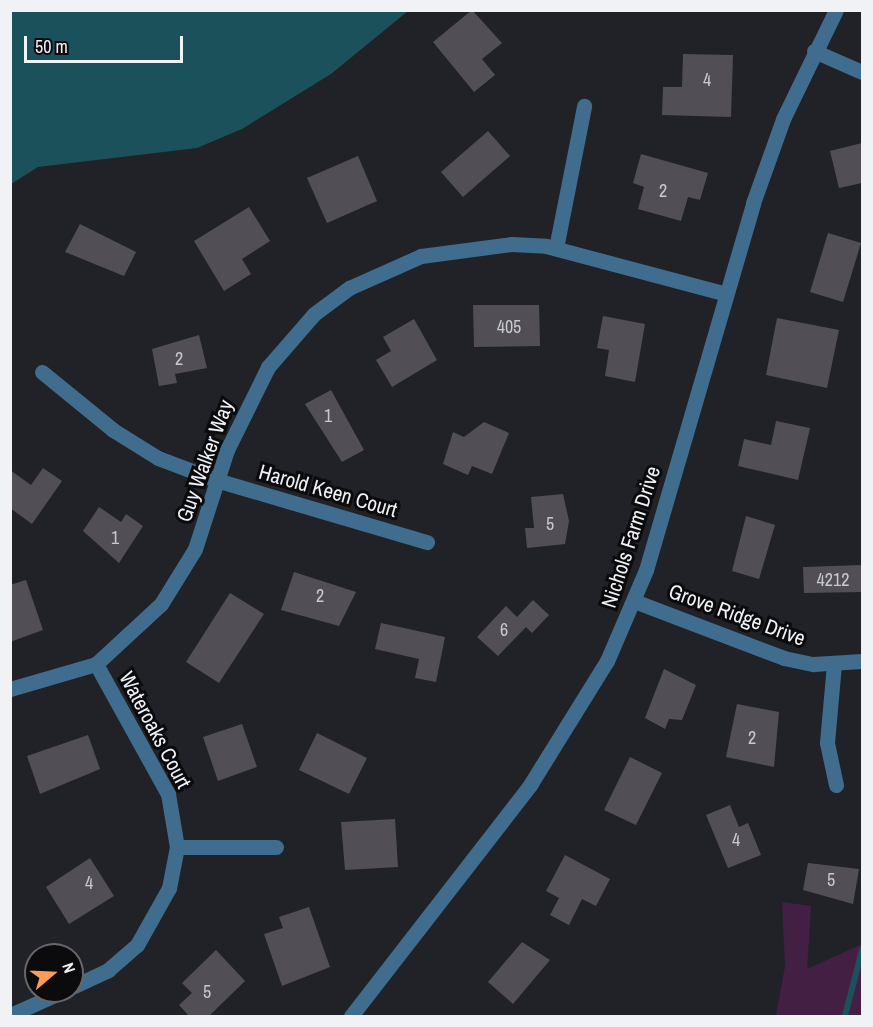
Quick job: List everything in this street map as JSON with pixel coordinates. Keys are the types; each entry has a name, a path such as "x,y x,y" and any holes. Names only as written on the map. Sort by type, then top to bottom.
{"street":[{"name":"Nichols Farm Drive","path":"351,1017 530,785 586,698 634,601 726,294 780,130 814,51 836,10"},
{"path":"814,51 862,72"},
{"path":"556,248 584,106"},
{"name":"Guy Walker Way","path":"10,689 96,664 140,626 182,573 205,523 216,480 243,410 268,367 314,314 349,288 447,250 511,244 556,248 726,294"},
{"name":"Harold Keen Court","path":"42,372 113,430 158,458 216,480 428,542"},
{"name":"Grove Ridge Drive","path":"634,601 784,658 834,664 862,661"},
{"name":"Wateroaks Court","path":"84,981 108,970 137,945 169,888 177,847 168,794 96,664"},
{"path":"834,664 827,743 836,785"},
{"path":"177,847 276,847"},
{"path":"10,1015 37,1003"}],"shaded area":[{"path":"782,902 811,906 807,969 862,944 862,1016 776,1016 785,966"}],"water":[{"path":"11,10 408,11 331,74 242,129 197,148 38,167 11,184"}],"building":[{"path":"472,10 502,43 482,59 495,75 474,92 433,42"},
{"path":"683,54 733,55 731,117 662,115 663,87 682,87"},
{"path":"488,131 510,156 463,197 441,172"},
{"path":"862,143 862,183 839,188 830,151"},
{"path":"641,154 708,173 700,200 688,197 681,221 638,209 644,187 633,183"},
{"path":"358,156 377,201 327,223 307,178"},
{"path":"249,207 270,241 242,259 251,274 224,291 194,241"},
{"path":"80,224 136,252 124,276 65,252"},
{"path":"828,233 861,243 843,302 810,292"},
{"path":"473,305 539,305 540,346 474,347"},
{"path":"603,316 645,324 635,382 605,376 609,350 597,348"},
{"path":"777,318 839,330 827,388 766,375"},
{"path":"414,319 437,360 392,387 376,360 391,351 383,337"},
{"path":"199,335 207,368 175,374 177,383 159,386 152,349"},
{"path":"331,390 364,450 342,462 305,404"},
{"path":"776,421 810,428 798,480 738,466 744,439 771,445"},
{"path":"484,422 509,433 492,474 472,466 468,475 443,464 453,432 464,437"},
{"path":"43,468 62,481 32,524 10,508 10,470 31,485"},
{"path":"563,494 569,521 565,544 527,548 525,528 534,528 531,497"},
{"path":"99,507 121,522 126,514 143,526 119,563 83,531"},
{"path":"746,516 775,525 759,579 732,571"},
{"path":"862,565 862,592 804,593 803,567"},
{"path":"294,572 356,592 339,626 281,610"},
{"path":"26,580 43,630 10,642 10,585"},
{"path":"230,593 264,614 219,683 186,662"},
{"path":"533,600 549,615 532,633 526,627 498,656 477,637 506,606 517,617"},
{"path":"381,623 445,637 436,682 415,678 419,659 375,649"},
{"path":"664,669 696,685 682,720 669,719 665,729 645,718"},
{"path":"737,704 779,712 774,767 726,757"},
{"path":"242,724 257,767 218,781 203,737"},
{"path":"317,733 367,758 349,794 299,770"},
{"path":"88,735 100,769 40,794 27,756"},
{"path":"630,757 662,773 636,825 604,810"},
{"path":"730,805 739,827 748,823 761,855 728,868 706,815"},
{"path":"395,819 398,867 345,870 341,822"},
{"path":"565,855 610,879 596,906 582,899 569,925 550,915 559,898 546,891"},
{"path":"90,858 114,896 69,924 46,887"},
{"path":"808,863 859,869 853,904 803,890"},
{"path":"309,907 330,967 282,986 264,934 283,928 279,917"},
{"path":"522,942 550,960 513,1004 488,982"},
{"path":"216,950 245,981 208,1017 190,1017 179,1005 192,993 182,983"}],"waterway":[{"path":"845,1016 862,950"}]}
